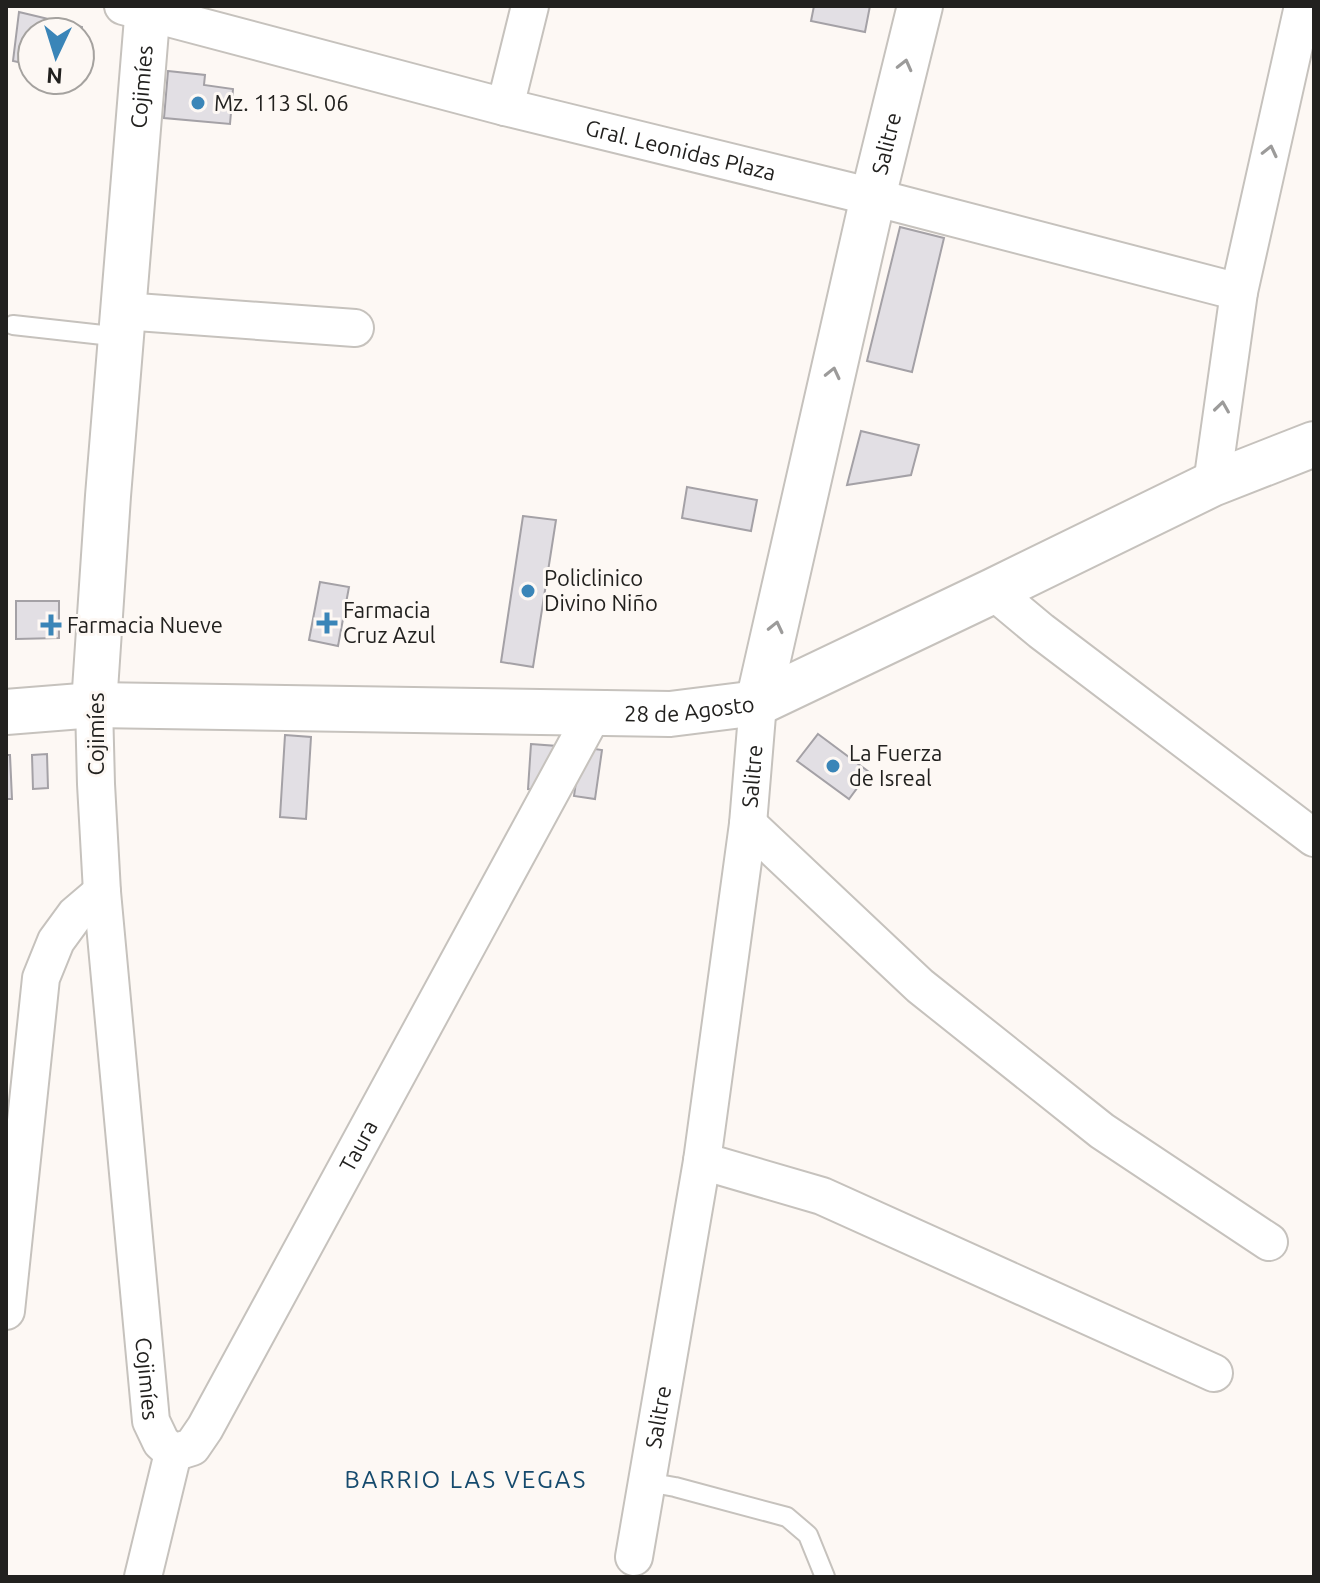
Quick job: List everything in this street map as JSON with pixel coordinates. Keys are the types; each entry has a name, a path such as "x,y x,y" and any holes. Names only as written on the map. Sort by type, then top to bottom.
{"street":[{"path":"505,107 530,6"},
{"name":"Salitre","path":"634,1557 702,1161 748,824 758,703 873,197 920,6"},
{"path":"1212,484 1239,292 1303,6"},
{"name":"Gral. Leonidas Plaza","path":"139,8 505,107 873,197 1239,292"},
{"name":"Cojimíes","path":"139,8 122,324 94,705 102,892 151,1421 161,1442 173,1453"},
{"path":"122,324 355,328"},
{"name":"28 de Agosto","path":"6,712 94,705 670,714 758,703 1212,484 1314,444"},
{"path":"993,591 1041,631 1314,838"},
{"name":"Taura","path":"173,1453 192,1447 205,1428 593,714"},
{"path":"748,824 920,986 1102,1131 1269,1242"},
{"path":"6,1311 41,978 56,941 75,915 102,892"},
{"path":"702,1161 822,1196 1214,1373"},
{"path":"143,1577 173,1453"}],"lane":[{"path":"13,325 122,324"},
{"path":"647,1482 787,1517 808,1535 825,1577"}],"building":[{"path":"814,6 870,6 865,32 811,21"},
{"name":"Mz. 113 Sl. 06","path":"168,71 205,75 204,85 233,89 230,124 164,118"},
{"path":"900,227 944,238 912,372 867,361"},
{"path":"861,431 919,445 911,475 847,485"},
{"path":"687,487 757,500 751,531 682,518"},
{"name":"Policlinico Divino Niño","path":"523,516 556,520 533,667 501,662"},
{"path":"320,582 349,587 338,646 309,640"},
{"path":"16,601 59,601 59,638 16,639"},
{"name":"La Fuerza de Isreal","path":"818,734 869,772 849,799 797,761"},
{"path":"285,735 311,737 306,819 280,817"},
{"path":"531,744 557,746 537,790 528,789"},
{"path":"581,747 602,750 595,799 574,796"},
{"path":"47,754 48,788 33,789 32,755"},
{"path":"6,755 10,755 12,799 6,799"}],"place":[{"name":"Mz. 113 Sl. 06","path":"198,103"},
{"name":"Policlinico Divino Niño","path":"528,591"},
{"name":"Farmacia Cruz Azul","path":"327,623"},
{"name":"Farmacia Nueve","path":"51,625"},
{"name":"La Fuerza de Isreal","path":"833,766"}],"district":[{"name":"BARRIO LAS VEGAS","path":"466,1480"}]}
